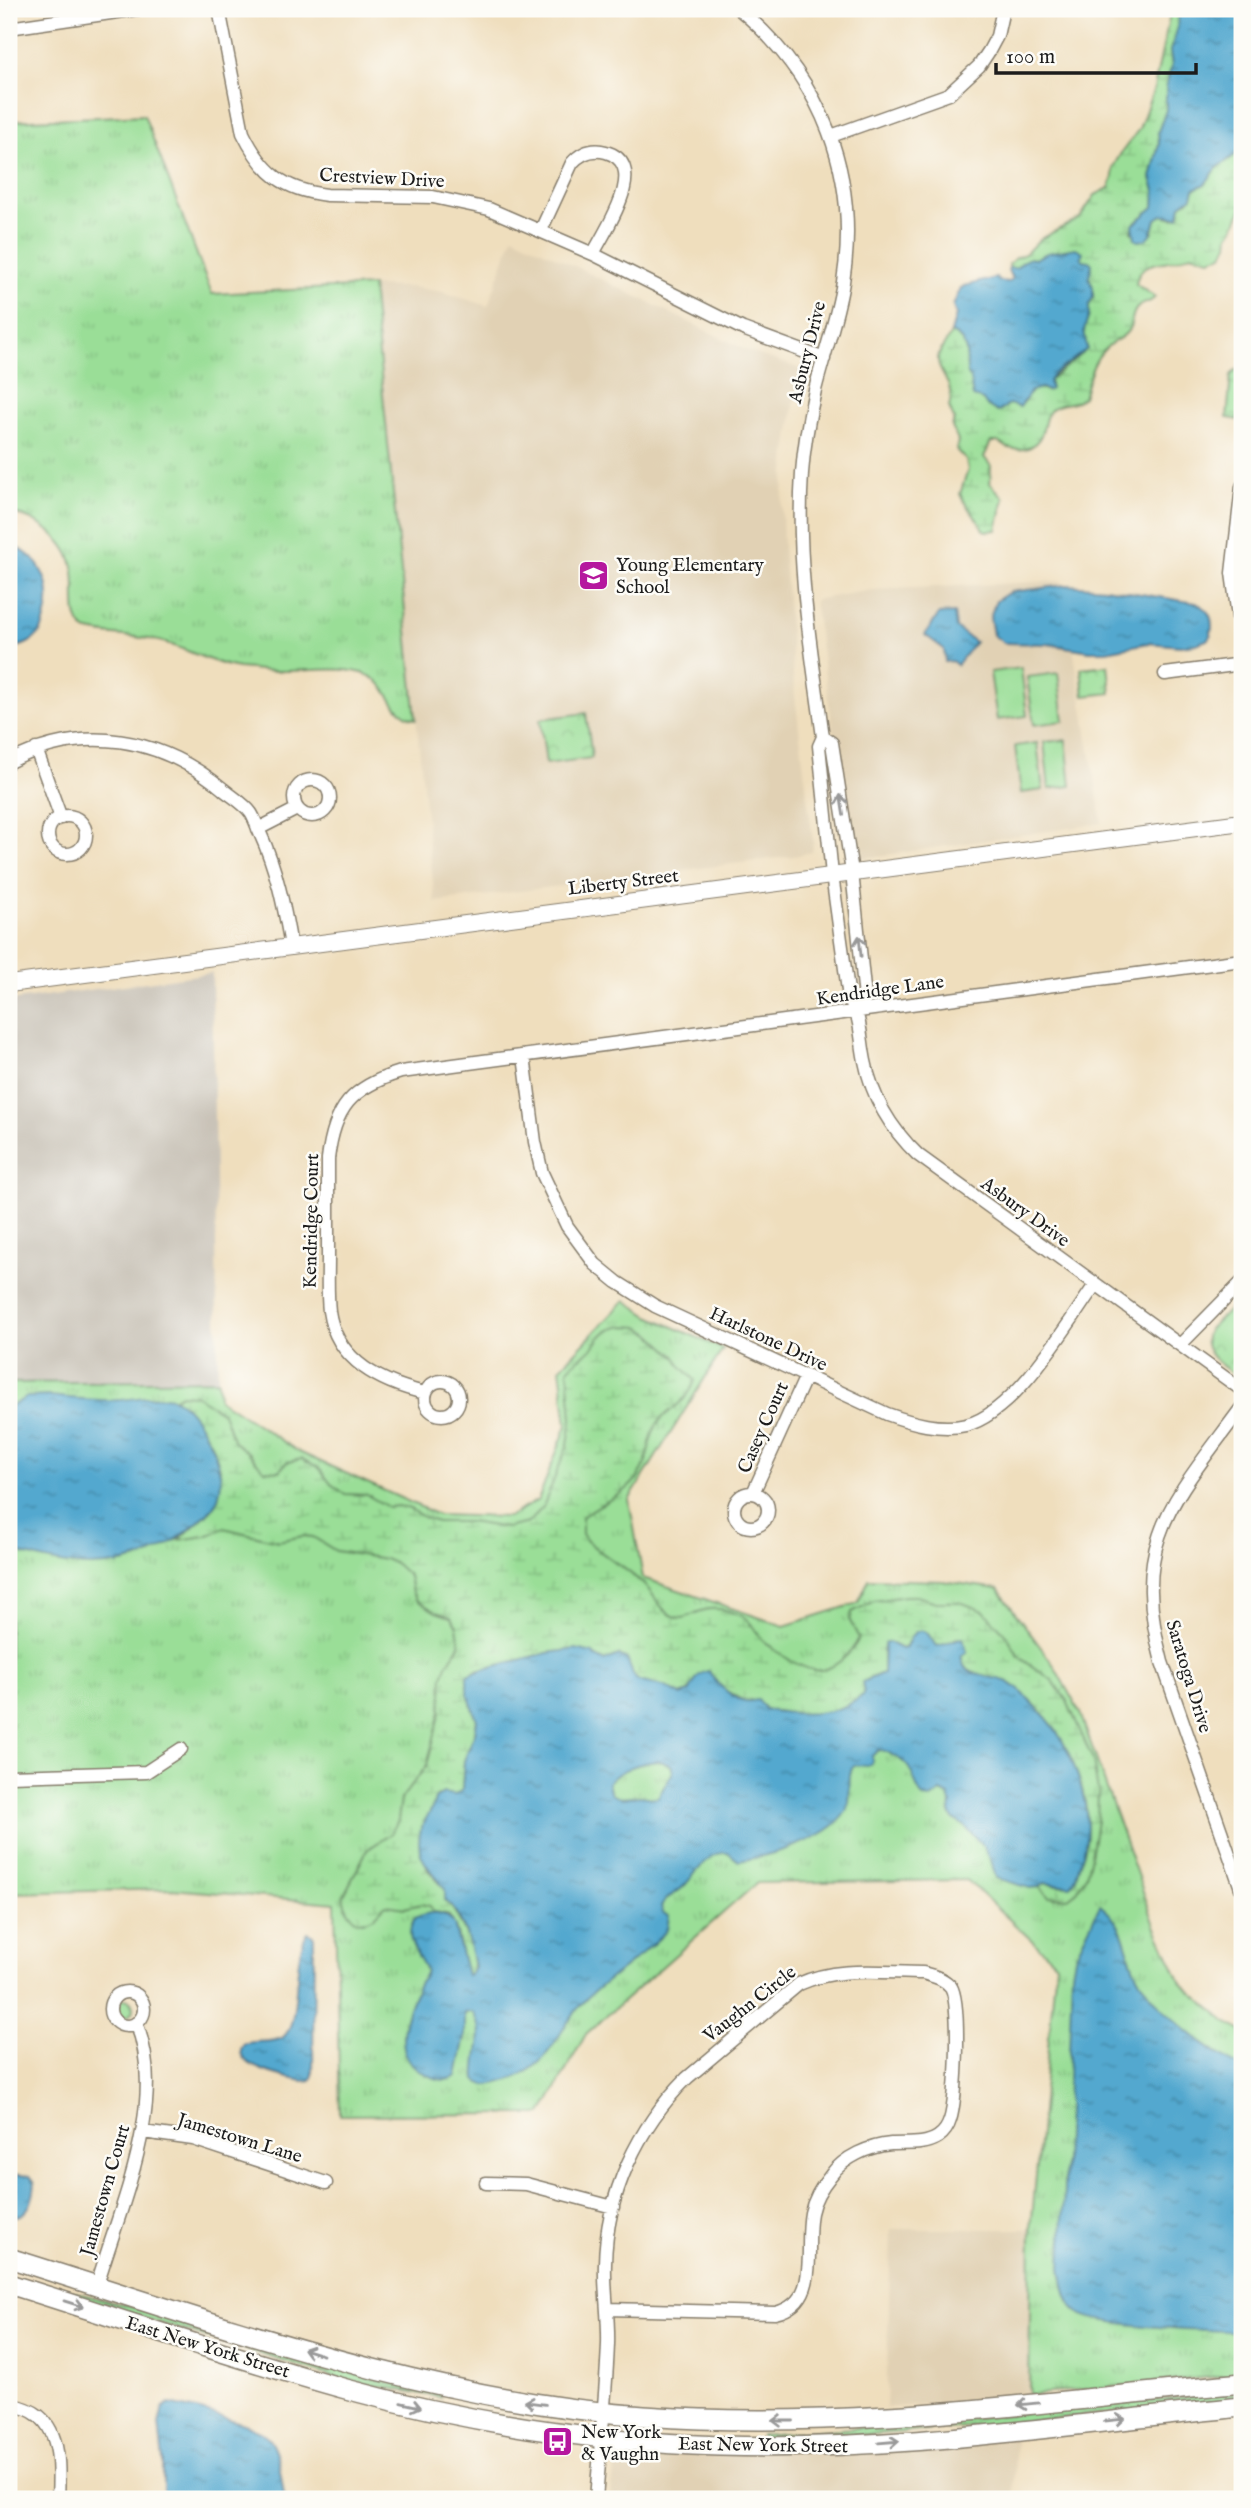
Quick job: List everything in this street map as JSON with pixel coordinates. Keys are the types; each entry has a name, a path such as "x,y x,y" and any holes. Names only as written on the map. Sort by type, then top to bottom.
{"main road":[{"name":"East New York Street","path":"9,2258 387,2373 512,2399 603,2412 727,2421 851,2420 1242,2383"},
{"name":"East New York Street","path":"9,2284 355,2391 474,2418 539,2430 601,2437 716,2446 859,2445 1242,2407"}],"street":[{"path":"9,28 138,9"},
{"name":"Crestview Drive","path":"219,9 243,134 266,171 287,184 310,193 412,195 453,200 489,209 593,254 743,329 824,359"},
{"name":"Asbury Drive","path":"739,9 760,26 792,61 819,106 838,157 845,200 847,239 842,285 815,391 806,439 800,531 804,596 823,737 819,746 832,875 849,998 858,1011 865,1061 873,1089 889,1121 906,1143 933,1167 1242,1390"},
{"path":"831,136 949,93 979,66 989,51 997,36 1003,9"},
{"path":"541,230 572,163 579,155 599,150 610,153 623,165 626,184 593,254"},
{"path":"1242,486 1232,573 1242,646"},
{"path":"1166,674 1242,664"},
{"name":"Asbury Drive","path":"823,737 832,743 852,873 865,998 858,1011"},
{"path":"9,762 36,749 62,742 102,740 128,742 165,752 202,772 251,812 277,874 290,946"},
{"path":"36,749 61,818"},
{"path":"258,829 297,809"},
{"name":"Liberty Street","path":"9,984 1242,821"},
{"name":"Kendridge Lane","path":"524,1056 1242,960"},
{"name":"Harlstone Drive","path":"524,1056 535,1142 545,1181 567,1226 596,1264 639,1297 806,1377 909,1422 945,1427 966,1425 998,1410 1016,1393 1095,1285"},
{"name":"Kendridge Court","path":"425,1393 395,1385 363,1367 347,1353 333,1325 328,1301 328,1159 336,1118 349,1098 363,1088 401,1072 524,1056"},
{"path":"1180,1345 1242,1282"},
{"name":"Casey Court","path":"753,1493 806,1377"},
{"name":"Saratoga Drive","path":"1242,1407 1173,1502 1156,1540 1150,1588 1153,1626 1162,1662 1242,1891"},
{"path":"9,1776 146,1772 181,1749"},
{"name":"Vaughn Circle","path":"596,2499 607,2369 605,2264 607,2235 628,2162 652,2119 687,2078 799,1984 833,1973 923,1973 937,1977 949,1985 955,1995 957,2011 950,2121 945,2131 936,2138 925,2142 889,2144 868,2149 834,2170 815,2198 809,2232 806,2286 795,2304 785,2311 775,2313 607,2309"},
{"name":"Jamestown Court","path":"97,2285 143,2132 147,2065 145,2049 136,2023"},
{"name":"Jamestown Lane","path":"143,2132 193,2139 326,2183"},
{"path":"486,2183 526,2184 613,2207"},
{"path":"9,2404 39,2415 46,2424 55,2442 59,2463 58,2499"}],"shaded area":[{"name":"Young Elementary School","path":"513,236 748,351 804,370 794,404 782,505 794,687 812,852 435,902 372,286 411,287 443,292 488,306"},
{"path":"1062,581 1102,823 852,860 814,600 872,590"},
{"path":"212,973 218,1380 9,1383 9,1001"},
{"path":"891,2229 1031,2229 1029,2395 886,2408"},
{"path":"1016,2438 1013,2499 610,2499 619,2441"}],"green space":[{"path":"1171,9 1180,9 1170,51 1172,65 1166,85 1166,111 1158,132 1159,144 1151,178 1155,190 1154,207 1133,225 1132,233 1153,232 1156,219 1162,215 1174,218 1194,189 1205,184 1217,168 1242,150 1242,210 1229,235 1223,255 1210,259 1190,254 1143,269 1136,284 1155,297 1137,308 1127,332 1107,347 1098,358 1083,397 1076,402 1059,405 1049,412 1041,435 1033,445 1016,449 991,442 984,457 991,466 990,483 1004,498 997,530 985,531 960,494 968,470 966,460 956,450 958,441 952,427 954,419 949,407 950,391 938,364 939,355 951,333 958,337 965,346 972,381 998,412 1008,404 1024,402 1033,390 1050,389 1049,381 1087,349 1084,330 1093,287 1089,271 1081,257 1057,251 1035,259 1030,258 1016,268 1009,268 1009,264 1025,254 1040,239 1080,218 1095,195 1109,188 1113,167 1139,129 1154,88"},
{"path":"144,115 212,294 372,286 416,719 407,716 379,683 362,673 341,670 272,671 239,668 159,641 85,630 77,619 74,572 66,550 41,526 9,512 9,121"},
{"path":"1242,368 1242,425 1240,420 1227,418 1231,375"},
{"path":"1108,665 1111,693 1084,696 1081,668"},
{"path":"1021,668 1027,716 997,720 990,672"},
{"path":"1058,673 1064,721 1034,725 1027,677"},
{"path":"586,713 592,758 546,764 540,719"},
{"path":"1066,740 1071,786 1049,789 1044,742"},
{"path":"1037,743 1043,790 1021,793 1015,746"},
{"path":"1242,1297 1242,1380 1221,1365 1209,1352 1206,1337 1209,1329"},
{"path":"625,1300 649,1316 723,1349 629,1500 643,1578 784,1626 858,1603 869,1579 942,1581 998,1589 1053,1664 1080,1713 1156,1928 1181,1983 1229,2024 1242,2031 1242,2374 1029,2395 1031,2229 1056,1963 967,1880 757,1883 586,2034 542,2114 340,2115 335,1903 172,1889 9,1893 9,1383 218,1380 219,1399 299,1452 438,1515 508,1517 538,1500 567,1425 560,1368"},
{"path":"624,1326 639,1327 650,1333 676,1357 695,1380 684,1399 657,1424 645,1466 636,1479 622,1492 582,1517 582,1534 587,1541 639,1581 671,1615 682,1618 711,1609 737,1614 748,1620 763,1640 780,1654 814,1670 834,1665 852,1650 859,1638 850,1621 852,1612 874,1601 917,1596 936,1602 960,1602 984,1611 1008,1637 1019,1657 1052,1680 1067,1701 1093,1760 1098,1792 1097,1821 1086,1875 1076,1892 1068,1898 1049,1897 1039,1887 1044,1883 1064,1886 1084,1853 1087,1830 1078,1777 1054,1728 1040,1710 1016,1689 966,1668 962,1655 967,1651 957,1638 936,1646 928,1634 901,1649 888,1642 883,1650 883,1673 867,1679 863,1688 864,1694 854,1703 831,1711 806,1715 766,1710 751,1700 746,1702 726,1691 713,1679 695,1683 688,1692 681,1695 662,1686 637,1680 627,1659 619,1655 604,1661 576,1649 547,1653 475,1671 471,1704 477,1720 464,1761 462,1790 455,1796 438,1795 430,1815 421,1827 427,1869 445,1889 445,1900 456,1914 466,1935 472,1956 471,1973 467,1975 465,1972 455,1927 446,1914 433,1912 429,1906 421,1904 405,1908 386,1905 366,1921 357,1919 349,1912 343,1897 367,1850 392,1833 398,1820 401,1799 427,1765 441,1711 443,1676 460,1645 457,1626 451,1617 436,1612 417,1600 412,1592 409,1576 396,1564 385,1559 336,1551 313,1537 303,1536 278,1541 224,1528 206,1536 179,1540 212,1509 220,1468 212,1445 195,1418 184,1405 173,1399 181,1394 195,1395 223,1413 234,1442 250,1454 264,1470 279,1471 287,1462 302,1459 318,1467 331,1484 345,1494 367,1495 388,1507 410,1509 437,1522 470,1522 506,1528 528,1523 543,1507 568,1444 572,1419 568,1369 591,1349 604,1333"},
{"path":"124,1999 130,2002 133,2008 130,2014 124,2017 118,2014 115,2008 118,2002"},
{"path":"62,2289 167,2316 370,2378 441,2394 440,2397 340,2379 61,2292"},
{"path":"1242,2392 1242,2399 1002,2424 882,2434 761,2439 761,2435 898,2425"}],"water":[{"path":"1180,9 1242,9 1242,150 1217,168 1205,184 1194,189 1192,197 1181,205 1179,217 1162,215 1156,219 1149,236 1139,241 1135,239 1133,225 1154,207 1155,190 1151,178 1159,144 1158,132 1166,110 1166,85 1172,65 1170,51"},
{"path":"1076,248 1083,252 1083,260 1092,264 1089,278 1093,297 1084,330 1087,349 1054,374 1049,381 1051,389 1031,391 1020,407 1009,404 998,412 983,400 973,397 964,345 951,333 956,315 953,306 960,289 996,278 998,281 1009,282 1012,279 1009,268 1016,268 1026,259"},
{"path":"9,545 29,556 42,572 48,604 40,633 28,643 9,650"},
{"path":"1067,585 1105,588 1196,603 1210,616 1211,634 1207,640 1196,644 1180,646 1149,643 1106,651 1047,644 1004,643 993,635 990,617 996,601 1010,592"},
{"path":"954,613 956,628 975,642 957,665 952,661 945,662 944,649 925,635 939,614"},
{"path":"159,1396 177,1400 195,1417 215,1455 221,1481 215,1505 174,1541 150,1555 122,1563 71,1565 9,1550 9,1407 27,1397 110,1400"},
{"path":"921,1630 928,1634 936,1646 963,1638 967,1652 962,1655 962,1662 966,1668 971,1672 1008,1682 1016,1688 1040,1711 1062,1740 1078,1776 1086,1814 1084,1852 1071,1886 1044,1883 1030,1888 996,1878 991,1860 983,1846 965,1826 953,1819 949,1796 941,1792 931,1799 923,1798 906,1764 878,1750 868,1766 854,1765 850,1774 848,1807 830,1828 800,1844 767,1855 739,1861 724,1853 717,1854 704,1863 661,1907 663,1913 669,1916 667,1930 588,1997 576,2010 552,2047 533,2068 494,2084 485,2085 476,2080 480,2037 473,2012 465,2013 465,2036 457,2076 445,2080 437,2079 415,2067 404,2048 403,2036 407,2013 426,1970 411,1939 411,1925 415,1918 436,1913 450,1919 454,1924 467,1975 474,1967 468,1940 457,1913 445,1900 445,1889 425,1862 419,1848 422,1825 435,1799 443,1793 455,1795 462,1790 464,1761 477,1720 467,1691 467,1675 547,1653 576,1649 593,1653 604,1661 619,1655 627,1659 637,1680 662,1686 681,1695 689,1692 699,1676 709,1671 730,1694 741,1700 758,1700 766,1710 818,1713 842,1707 864,1694 862,1682 883,1673 884,1644 888,1642 901,1649 906,1648 911,1637","holes":["659,1761 671,1765 673,1772 658,1797 622,1798 611,1794 608,1783 624,1770"]},
{"path":"1100,1905 1117,1923 1134,1969 1161,2007 1200,2041 1242,2069 1242,2332 1109,2322 1079,2313 1066,2293 1061,2268 1072,1973 1075,1957"},
{"path":"308,1932 314,1937 313,2075 311,2080 303,2081 251,2065 241,2052 244,2044 277,2040 288,2031 295,2005 300,1956"},
{"path":"9,2174 30,2176 35,2182 29,2206 26,2211 16,2216 9,2216"},
{"path":"170,2404 236,2421 267,2437 277,2458 285,2499 163,2499 159,2424 163,2407"}],"place":[{"name":"Young Elementary School","path":"593,575"},
{"name":"New York & Vaughn","path":"558,2442"}]}
